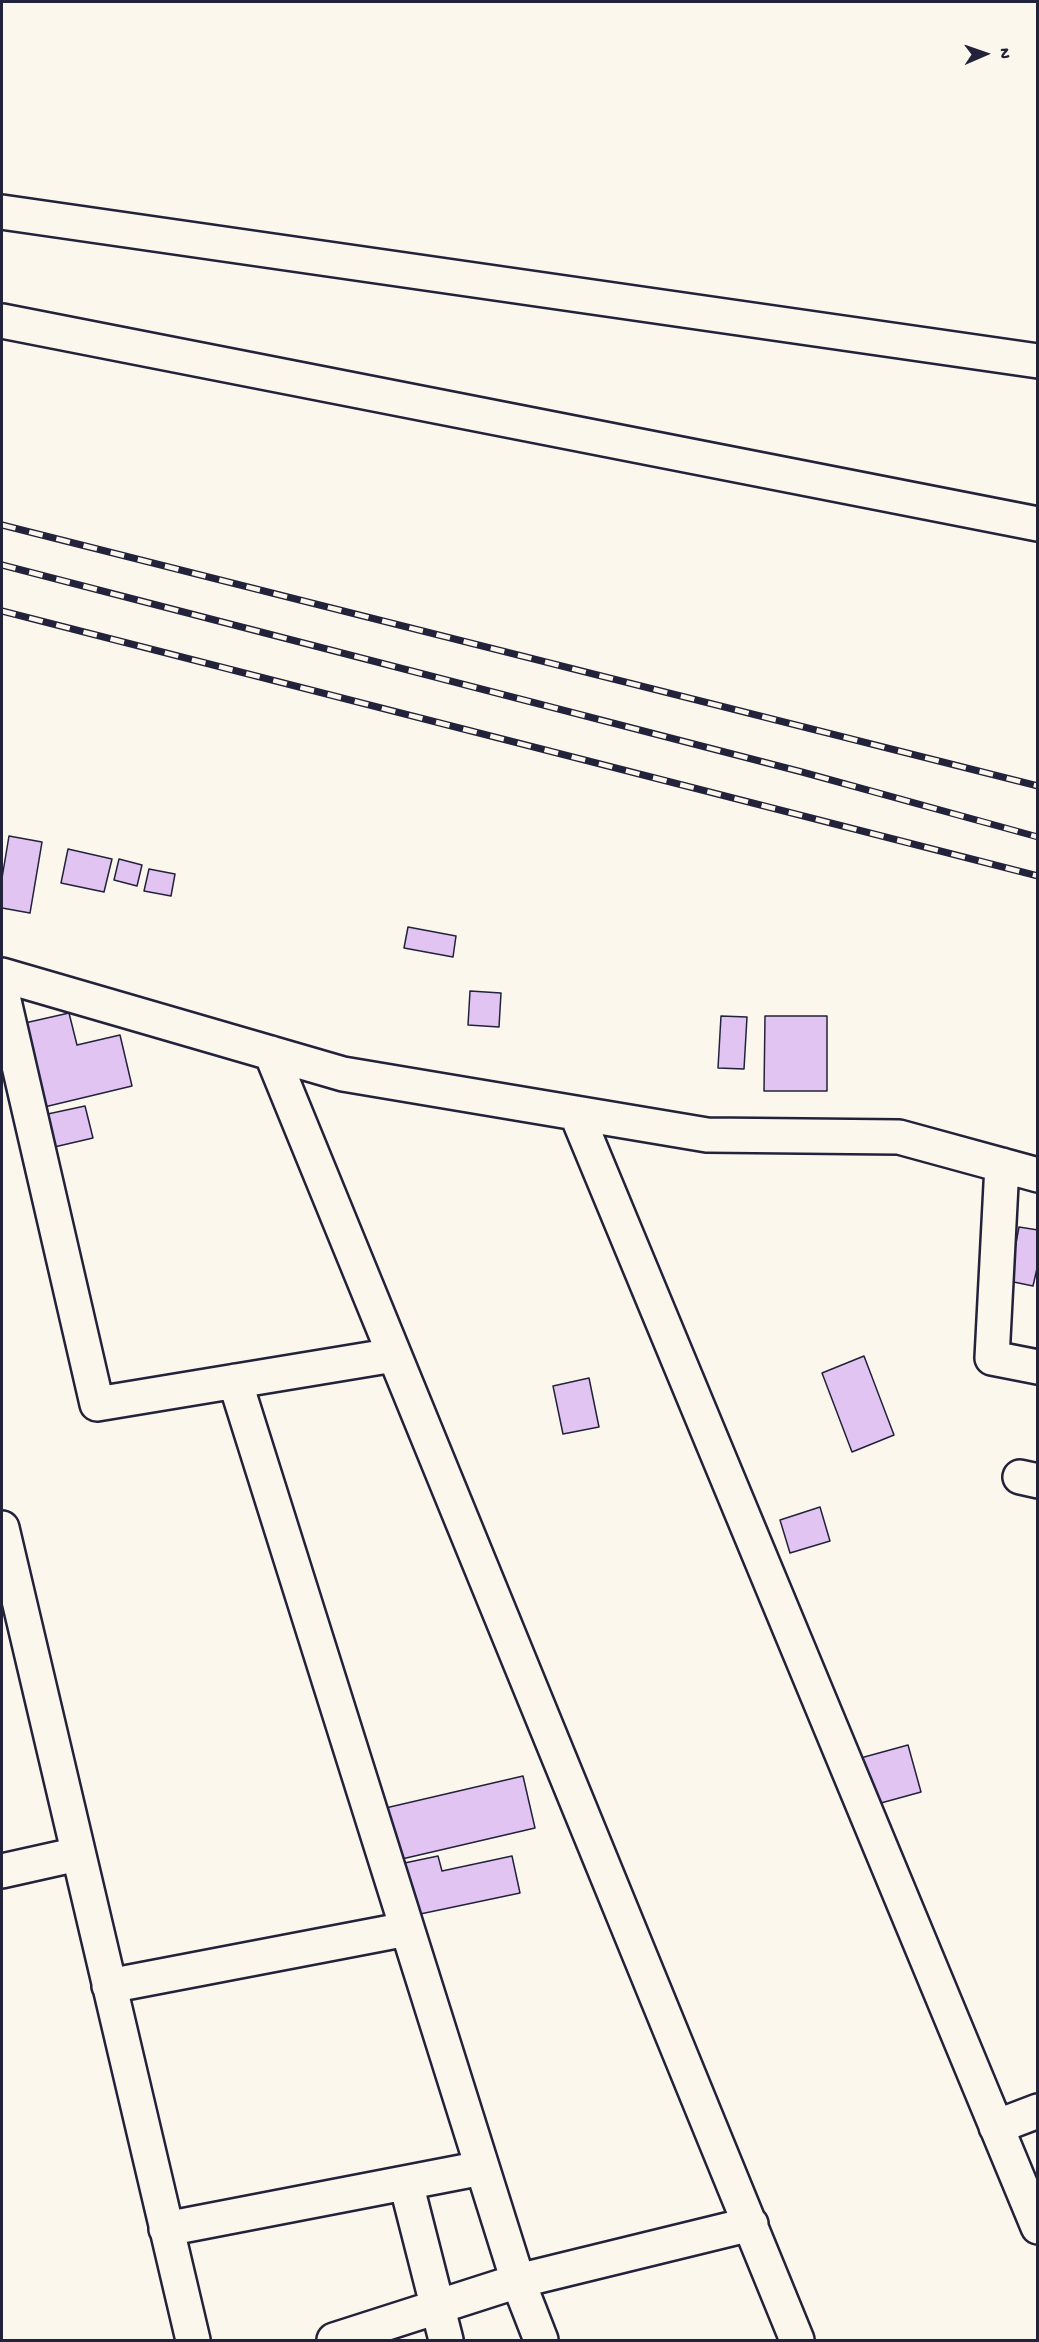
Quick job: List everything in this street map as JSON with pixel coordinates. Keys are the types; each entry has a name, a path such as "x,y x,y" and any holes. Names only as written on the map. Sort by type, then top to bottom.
{"street":[{"path":"2,212 1038,360"},
{"path":"2,321 1038,524"},
{"path":"2,975 343,1074 707,1135 899,1137 1038,1175"},
{"path":"2,992 97,1404 394,1355"},
{"path":"271,1053 797,2340"},
{"path":"576,1113 1038,2227"},
{"path":"1002,1165 992,1358 1038,1367"},
{"path":"235,1381 518,2282 541,2340"},
{"path":"2,1528 192,2340"},
{"path":"2,1871 78,1854"},
{"path":"109,1986 407,1929"},
{"path":"996,2127 1038,2111"},
{"path":"166,2229 482,2168"},
{"path":"406,2183 446,2340"},
{"path":"334,2340 518,2282 751,2224"}],"building":[{"path":"9,836 42,842 30,913 2,908 2,878"},
{"path":"68,849 112,859 104,892 61,883"},
{"path":"119,859 142,865 137,886 114,880"},
{"path":"149,869 175,874 171,896 144,891"},
{"path":"408,927 456,936 453,957 404,948"},
{"path":"470,991 501,993 499,1027 468,1025"},
{"path":"69,1013 77,1045 120,1035 132,1086 36,1109 16,1025"},
{"path":"721,1016 747,1017 744,1069 718,1068"},
{"path":"765,1016 827,1016 827,1091 764,1091"},
{"path":"85,1106 93,1138 50,1148 43,1115"},
{"path":"1019,1227 1038,1230 1038,1264 1033,1286 1009,1281"},
{"path":"864,1356 894,1435 852,1452 822,1373"},
{"path":"589,1378 599,1427 563,1434 553,1386"},
{"path":"820,1507 830,1541 790,1553 780,1520"},
{"path":"908,1745 921,1792 870,1806 857,1759"},
{"path":"523,1776 535,1828 389,1862 377,1810"},
{"path":"438,1856 442,1871 512,1856 520,1893 406,1917 395,1865"}],"railway":[{"path":"2,525 1038,786"},
{"path":"2,565 802,772 1038,837"},
{"path":"2,611 1038,876"}]}
